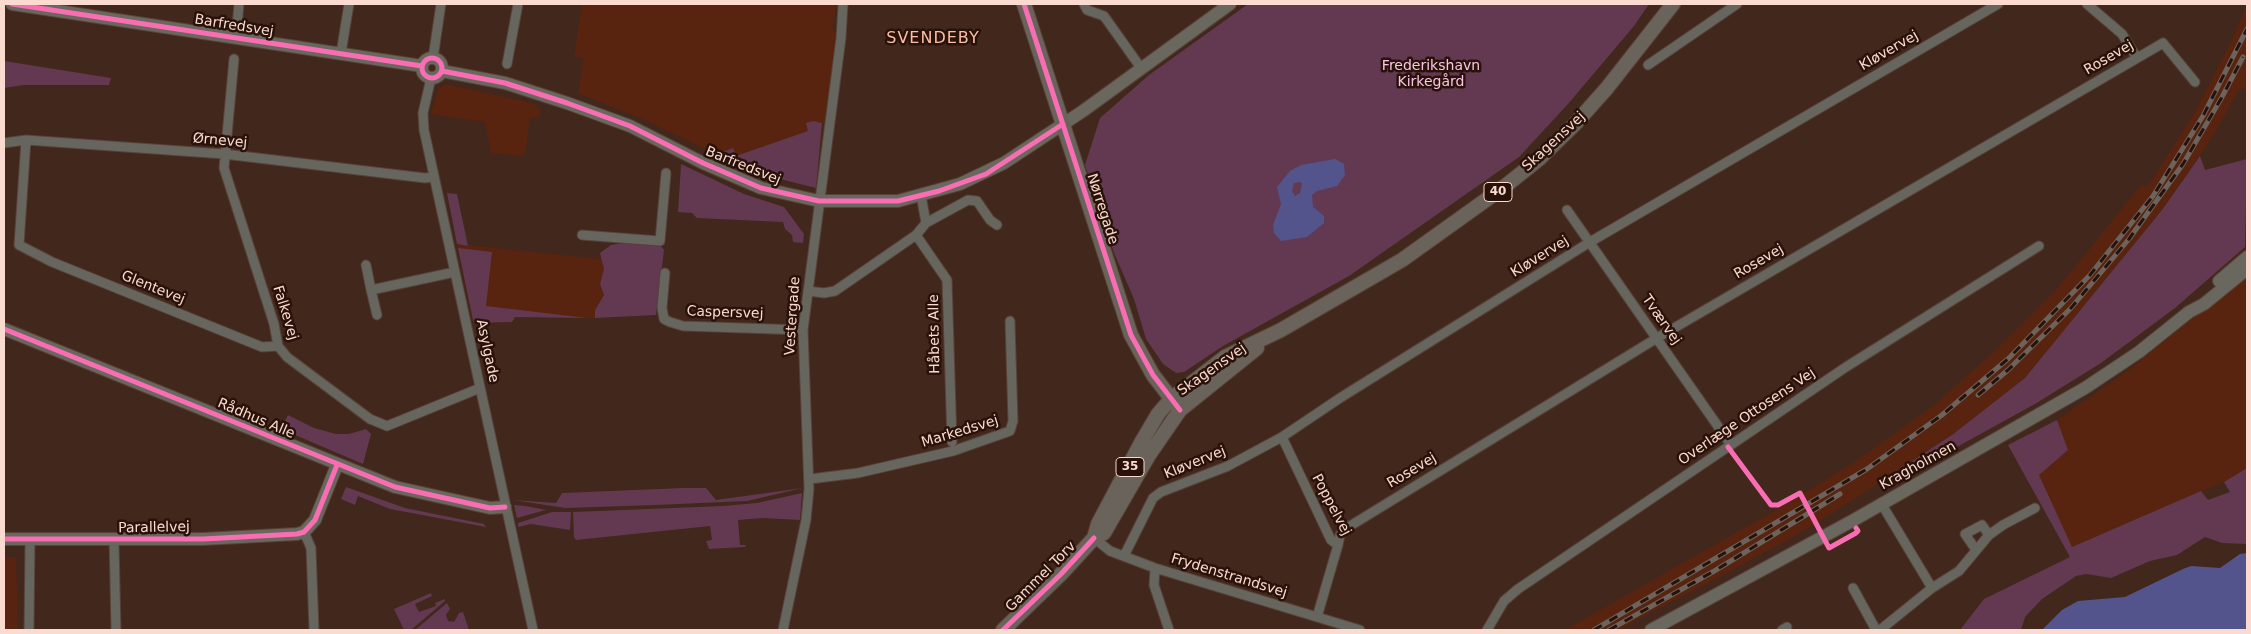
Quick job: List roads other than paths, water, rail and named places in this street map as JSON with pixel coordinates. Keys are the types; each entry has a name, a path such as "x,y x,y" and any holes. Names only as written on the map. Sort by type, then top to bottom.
{"main road":[{"name":"Nørregade","path":"1024,4 1131,335 1142,359 1180,410"},
{"name":"Skagensvej","path":"1171,399 1226,356 1281,330 1402,260 1504,187 1539,158 1575,124 1607,88 1673,4"},
{"name":"Skagensvej","path":"1180,410 1231,367 1281,330"},
{"name":"Gammel Torv","path":"1094,538 1098,524 1110,505 1142,441 1158,414 1171,399"},
{"name":"Gammel Torv","path":"1003,630 1061,574 1094,538 1104,533 1149,455 1180,410"}],"street":[{"name":"Barfredsvej","path":"12,4 422,66"},
{"path":"236,38 239,4"},
{"path":"341,53 349,4"},
{"path":"433,58 441,4"},
{"path":"507,64 518,4"},
{"name":"Vestergade","path":"783,630 806,520 810,479 803,330 841,38 843,4"},
{"path":"1084,4 1087,10 1104,16 1141,68"},
{"name":"Barfredsvej","path":"442,71 505,83 630,126 703,163 760,188 819,201 898,201 939,191 986,174 1063,124 1230,4"},
{"path":"1648,65 1737,4"},
{"name":"Kløvervej","path":"1124,556 1153,498 1161,492 1228,466 1282,437 1340,398 1590,242 1998,4"},
{"path":"2087,4 2122,34 2137,58"},
{"name":"Rosevej","path":"1338,545 1340,535 1350,526 1657,338 2163,42 2195,82"},
{"path":"433,58 441,64 442,71 439,76 431,78 423,72 422,66 427,59 433,58"},
{"name":"Falkevej","path":"234,59 224,168 274,324 278,346 287,357 370,419 387,426 480,388"},
{"name":"Asylgade","path":"431,78 423,113 424,130 533,630"},
{"name":"Ørnevej","path":"4,143 26,140 224,154 425,178 434,177"},
{"name":"Glentevej","path":"26,140 19,245 52,262 262,347 278,346"},
{"path":"582,234 660,241 666,173"},
{"path":"921,196 926,223"},
{"path":"808,292 824,293 835,291 916,235 926,223 972,199 978,202 990,220 998,225"},
{"name":"Tværvej","path":"1568,210 1731,445"},
{"name":"Håbets Alle","path":"916,235 947,280 952,442"},
{"name":"Overlæge Ottosens Vej","path":"1487,630 1500,606 1512,593 1902,330 2039,246"},
{"name":"Kragholmen","path":"2189,312 2200,298 2247,257"},
{"path":"366,266 377,315"},
{"name":"Kragholmen","path":"1651,630 2085,388 2139,352 2189,312 2204,304 2247,268"},
{"path":"371,290 455,272"},
{"name":"Caspersvej","path":"665,273 662,308 664,319 670,322 683,326 803,330"},
{"name":"Markedsvej","path":"810,479 858,473 953,452 1010,431 1013,421 1010,321"},
{"name":"Rådhus Alle","path":"4,329 395,487 490,508 505,507"},
{"name":"Poppelvej","path":"1282,437 1331,540 1338,545 1317,617"},
{"path":"314,630 311,548 304,532 315,520 337,465"},
{"path":"1881,503 1932,588"},
{"path":"1880,630 1932,588 1959,571 1989,535 2003,525 2035,508"},
{"path":"1976,550 1965,534 1982,525 1989,535"},
{"name":"Parallelvej","path":"4,539 114,540 279,536 304,532"},
{"name":"Frydenstrandsvej","path":"1094,538 1110,551 1155,568 1360,630"},
{"path":"29,630 30,540"},
{"path":"114,540 116,630"},
{"path":"1155,568 1154,584 1169,630"},
{"path":"1853,588 1876,630"}],"railway":[{"path":"1594,630 1867,469 1942,415 2009,358 2090,275 2153,196 2203,116 2247,29"},
{"path":"1978,395 2008,370 2071,308 2129,239 2183,164 2243,57"},
{"path":"1609,630 1716,570 1840,494"}],"district":[{"name":"SVENDEBY","path":"933,39"}],"park label":[{"name":"Frederikshavn Kirkegård","path":"1431,74"}]}
